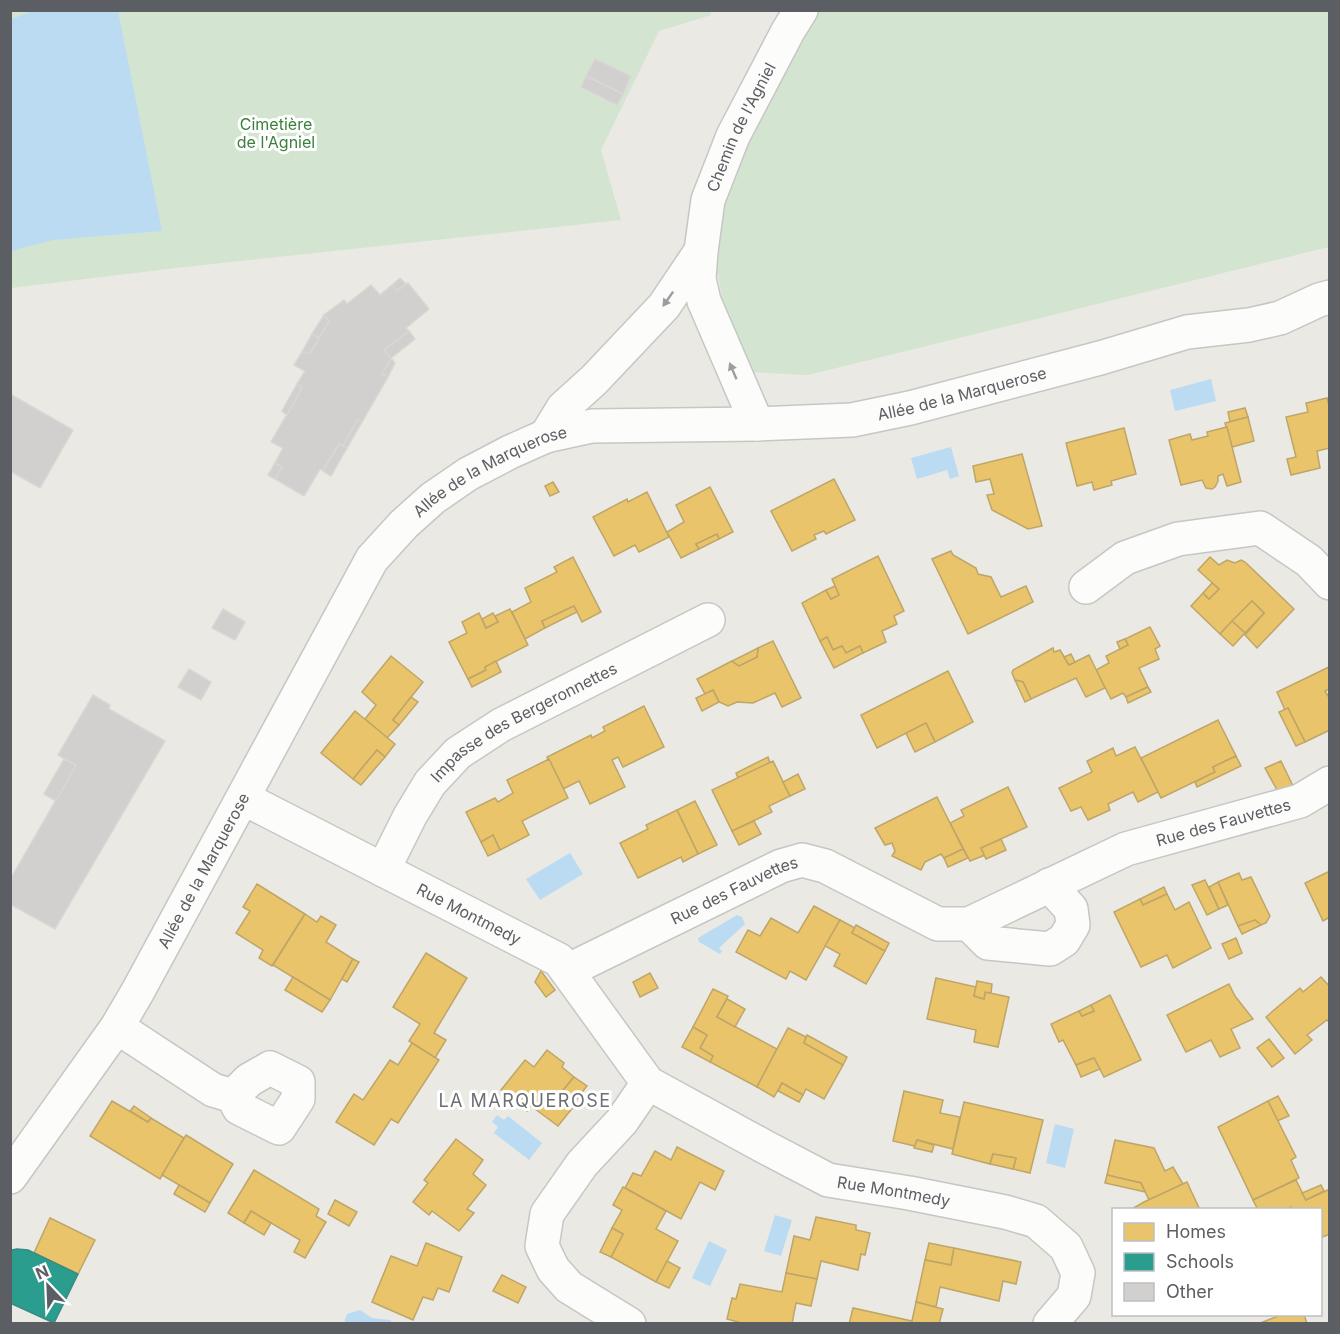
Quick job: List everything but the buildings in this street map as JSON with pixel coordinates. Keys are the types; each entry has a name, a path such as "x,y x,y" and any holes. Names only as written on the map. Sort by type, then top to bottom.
{"street":[{"name":"Chemin de l'Agniel","path":"757,424 704,301 699,279 701,251 708,200 733,136 801,10"},
{"name":"Chemin de l'Agniel","path":"546,436 563,408 594,380 664,306 701,251"},
{"name":"Allée de la Marquerose","path":"10,1177 117,1027 372,559 404,524 433,498 468,474 546,436 592,426 757,424 852,420 910,408 1100,358 1187,332 1249,326 1329,297"},
{"path":"1086,587 1125,558 1178,539 1260,528 1309,561 1329,583"},
{"name":"Impasse des Bergeronnettes","path":"383,870 410,816 430,783 458,753 501,725 708,620"},
{"name":"Rue des Fauvettes","path":"567,971 781,866 802,860 825,866 938,924 969,924 1126,849 1300,801 1329,783"},
{"name":"Rue Montmedy","path":"243,798 559,960 648,1083 828,1180 909,1193 1005,1212 1036,1221 1066,1247 1078,1273 1074,1296 1050,1323"},
{"path":"969,924 987,943 1050,949 1064,940 1073,925 1071,909 1049,885"},
{"path":"117,1027 213,1090 233,1096"},
{"path":"630,1323 570,1287 553,1269 542,1246 547,1214 582,1164 622,1121 648,1083"}],"green space":[{"name":"Cimetière de l'Agniel","path":"710,10 711,15 659,31 601,150 621,220 11,288 10,11"},
{"path":"815,11 1329,11 1329,247 808,375 747,372 722,297 716,264 720,211 771,82"}],"water":[{"path":"37,10 118,11 162,231 53,240 11,251 11,19"},
{"path":"1211,379 1216,401 1175,411 1170,390"},
{"path":"951,447 959,476 950,479 947,470 917,479 911,458"},
{"path":"570,853 583,874 540,900 526,879"},
{"path":"737,915 742,917 745,924 719,948 722,951 720,954 699,942 698,938"},
{"path":"497,1115 504,1120 508,1116 542,1143 529,1160 494,1133 498,1127 492,1122"},
{"path":"1055,1124 1074,1129 1065,1168 1046,1163"},
{"path":"775,1215 792,1220 781,1256 764,1251"},
{"path":"709,1241 727,1250 710,1286 692,1278"},
{"path":"360,1310 372,1318 390,1320 393,1323 344,1323 347,1314"}],"district":[{"name":"LA MARQUEROSE","path":"525,1100"}]}
